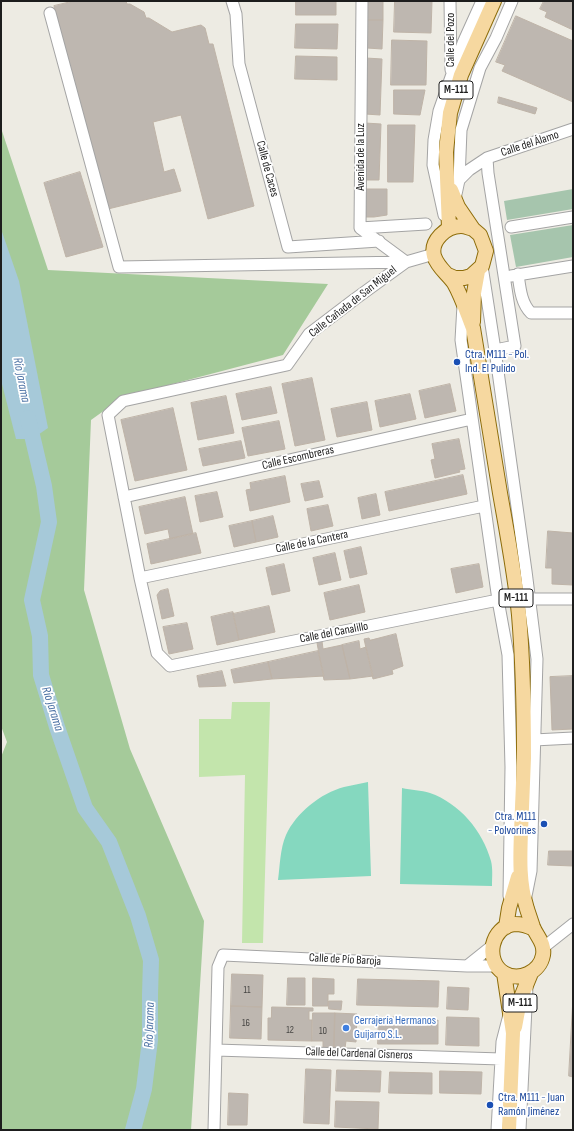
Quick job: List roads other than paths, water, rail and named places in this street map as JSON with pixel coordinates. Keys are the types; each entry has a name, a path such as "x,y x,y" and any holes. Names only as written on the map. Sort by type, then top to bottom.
{"main road":[{"name":"M-111","path":"494,1 461,75 450,113 446,152 455,199 458,207 473,230 480,235 486,251 474,293 473,328 512,559 518,614 524,704 524,758 520,871 525,900 534,929 544,947 542,961 529,977 520,1000 513,1034"},
{"name":"M-111","path":"446,230 453,183"},
{"path":"434,254 434,246 437,239 446,230 461,226 473,230"},
{"name":"M-111","path":"434,254 437,263 454,284 473,328"},
{"path":"448,275 455,278 464,278 471,276 480,268"},
{"name":"M-111","path":"506,927 509,908 520,871"},
{"path":"492,946 497,934 506,927 514,924 526,925 534,929"},
{"name":"M-111","path":"492,946 492,954 500,969 510,1012 513,1034 509,1130"},
{"name":"M-111","path":"500,969 513,977 529,977"}],"street":[{"name":"Calle de Caces","path":"232,1 236,14 239,64 288,247 379,241"},
{"name":"Avenida de la Luz","path":"360,228 362,1"},
{"name":"Calle del Pozo","path":"450,1 451,78"},
{"path":"446,230 444,212 433,165 434,140 439,111 463,43 482,1"},
{"path":"453,183 461,130 480,68 496,38 512,1"},
{"name":"Calle Cañada de San Miguel","path":"50,13 119,266 406,262"},
{"name":"Calle del Álamo","path":"453,183 487,158 573,129"},
{"path":"487,158 488,173 516,346 495,350"},
{"path":"511,227 573,217"},
{"path":"360,228 426,224"},
{"path":"360,228 406,262 434,254"},
{"name":"Calle Cañada de San Miguel","path":"124,498 108,415 123,401 287,365 310,334 406,262"},
{"path":"505,276 573,266"},
{"path":"480,268 495,350 537,659 530,871 525,900"},
{"path":"518,274 521,294 526,308 531,313 573,313"},
{"path":"463,302 461,340 498,600 508,655 511,767 509,908"},
{"name":"Calle Escombreras","path":"124,498 472,419"},
{"path":"124,498 140,578"},
{"name":"Calle de la Cantera","path":"140,578 484,506"},
{"name":"Calle del Canalillo","path":"140,578 157,653 170,666 498,600"},
{"path":"530,599 573,599"},
{"path":"534,740 573,738"},
{"path":"544,947 573,923"},
{"path":"467,966 492,946"},
{"name":"Calle de Pío Baroja","path":"216,1050 218,967 223,955 467,966 500,969"},
{"path":"520,1130 529,977"},
{"path":"497,1130 502,1042 510,1012"},
{"path":"214,1130 216,1050"},
{"name":"Calle del Cardenal Cisneros","path":"216,1050 501,1059"}],"water":[{"path":"1,229 19,281 48,428 32,439 16,439 1,380"}],"waterway":[{"name":"Río Jarama","path":"28,418 44,486 49,522 32,600 40,636 41,675 85,808 109,842 138,916 151,960 150,1040 144,1089 133,1130"}],"place":[{"name":"Ctra. M111 - Pol. Ind. El Pulido","path":"457,362"},
{"name":"Ctra. M111 - Polvorines","path":"544,824"},
{"name":"Cerrajería Hermanos Guijarro S.L.","path":"346,1028"},
{"name":"Ctra. M111 - Juan Ramón Jiménez","path":"490,1105"}]}
